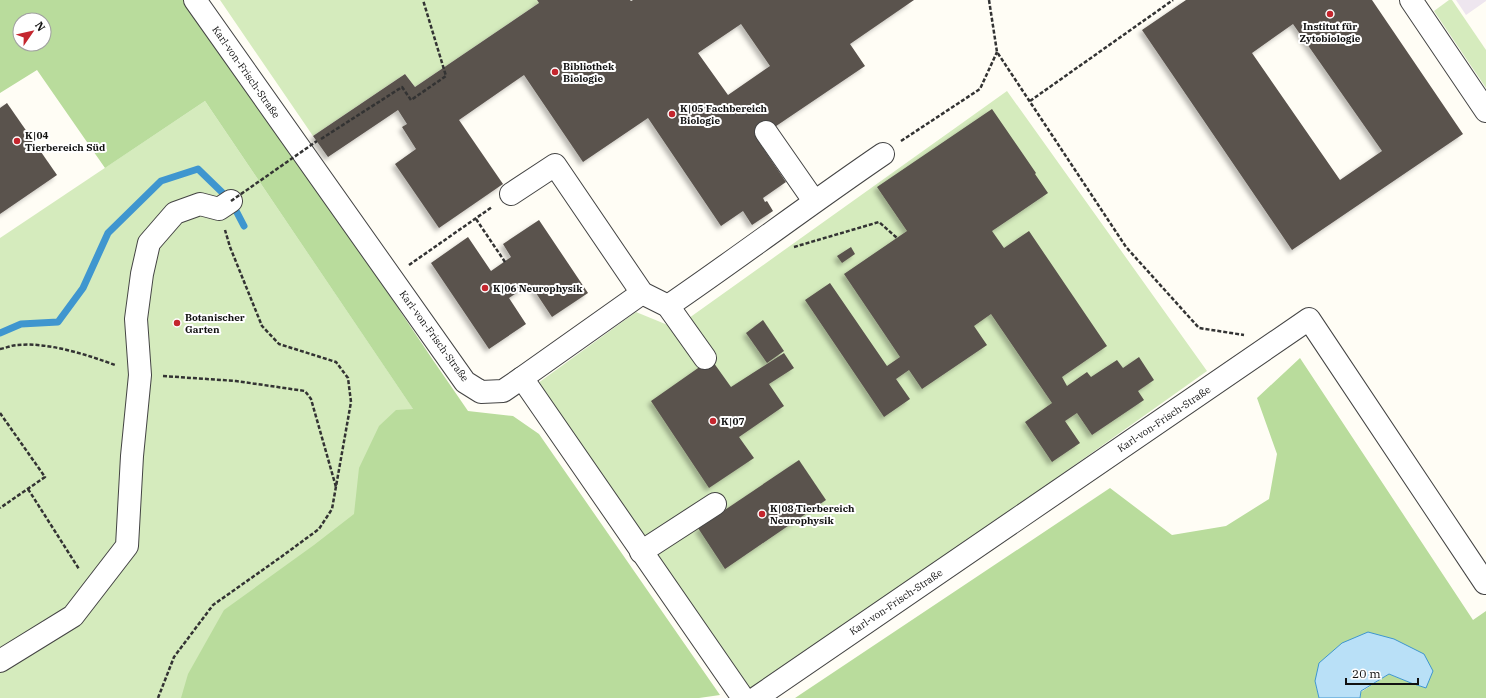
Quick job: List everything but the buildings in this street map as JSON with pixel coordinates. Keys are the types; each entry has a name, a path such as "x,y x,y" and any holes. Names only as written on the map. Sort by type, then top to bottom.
{"lane":[{"name":"Karl-von-Frisch-Straße","path":"196,0 465,382 481,392 504,391 642,293"},
{"path":"1411,0 1486,111"},
{"path":"766,132 814,201"},
{"path":"668,306 723,268 814,201 883,154"},
{"path":"511,194 555,165 642,293 668,306 704,358"},
{"path":"0,661 73,616 127,546 132,456 140,374 136,319 142,274 149,243 175,213 200,204 225,205"},
{"name":"Karl-von-Frisch-Straße","path":"756,698 1309,320 1485,583 1486,582"},
{"path":"522,378 743,698"},
{"path":"642,552 715,504"}],"path":[{"path":"158,698 174,657 213,605 281,558 319,529 332,509 351,402 348,378 336,362 279,344 262,326 230,246 225,205 317,141 402,87 412,100 446,76 422,0"},
{"path":"989,0 997,52 1126,247 1199,328 1278,340"},
{"path":"1030,101 1173,0"},
{"path":"883,154 980,89 997,52"},
{"path":"391,278 511,194"},
{"path":"476,218 505,262"},
{"path":"790,248 879,222 897,238"},
{"path":"0,349 18,345 40,345 86,354 140,374 236,381 305,391 311,399 336,489"},
{"path":"0,413 45,477 0,508"},
{"path":"28,488 93,591"}],"shaded area":[{"path":"1456,0 1486,0 1486,1 1466,15"}],"green space":[{"path":"0,0 188,0 217,39 468,411 513,416 539,434 720,695 699,698 181,698 188,674 224,610 354,514 359,468 379,426 396,410 413,409 205,101 105,168 37,70 0,93"},
{"path":"220,0 537,0 539,3 415,87 405,74 313,136"},
{"path":"1449,0 1452,0 1486,50 1486,88 1434,11"},
{"path":"1007,91 1207,371 750,696 534,386 636,312 675,328"},
{"name":"Botanischer Garten","path":"205,101 549,610 484,698 0,698 0,238"},
{"path":"1300,358 1473,620 1486,611 1486,698 1360,698 1361,692 1389,674 1426,688 1424,654 1315,681 1319,698 795,698 1110,488 1172,535 1226,526 1269,499 1277,454 1257,398"}],"water":[{"path":"1368,632 1394,639 1424,654 1433,671 1426,688 1389,674 1361,691 1360,698 1319,698 1315,681 1319,663 1342,643"}],"waterway":[{"path":"0,333 21,324 58,322 83,288 108,233 161,181 198,169 231,201 244,226"}],"place":[{"name":"Institut für Zytobiologie","path":"1330,14"},
{"name":"Bibliothek Biologie","path":"555,72"},
{"name":"K|05 Fachbereich Biologie","path":"672,114"},
{"name":"K|04 Tierbereich Süd","path":"17,141"},
{"name":"K|06 Neurophysik","path":"485,288"},
{"name":"Botanischer Garten","path":"177,323"},
{"name":"K|07","path":"713,421"},
{"name":"K|08 Tierbereich Neurophysik","path":"762,514"}]}
